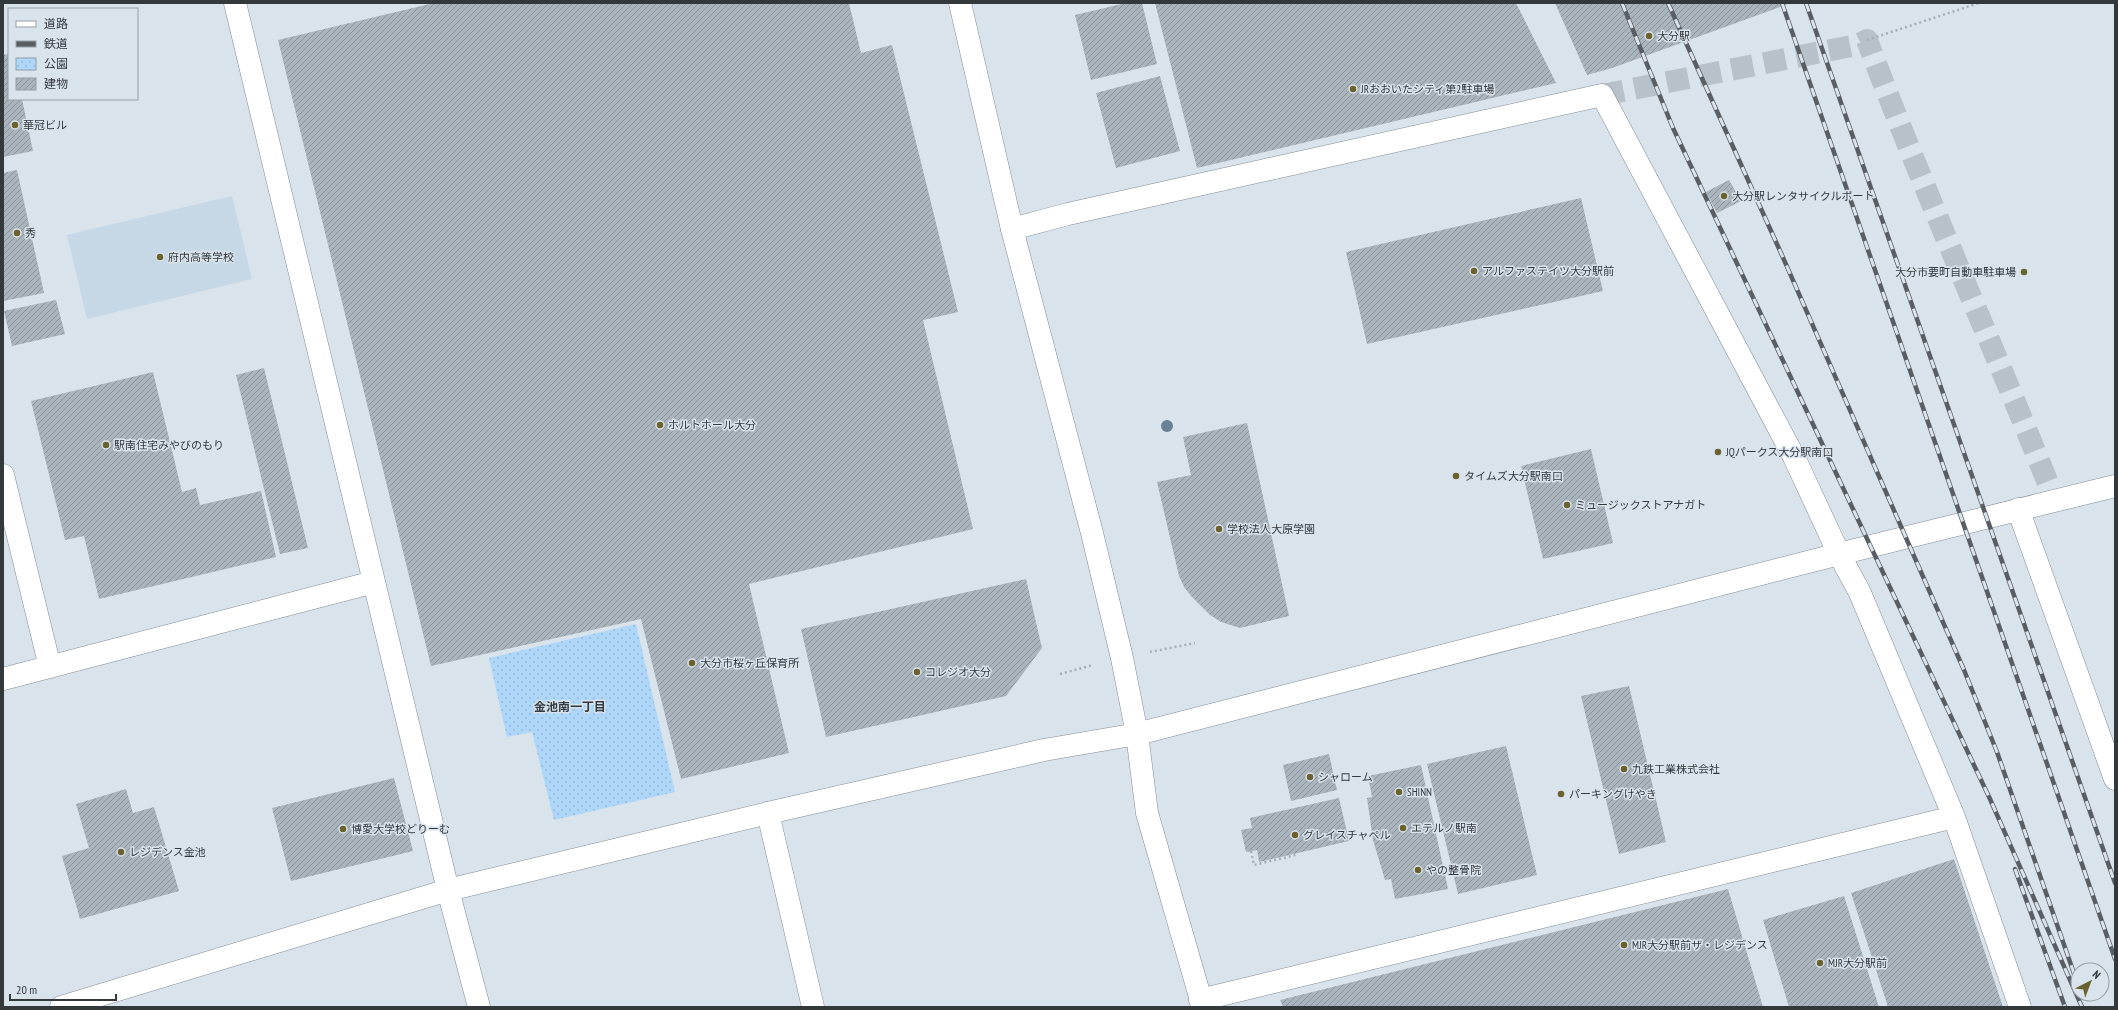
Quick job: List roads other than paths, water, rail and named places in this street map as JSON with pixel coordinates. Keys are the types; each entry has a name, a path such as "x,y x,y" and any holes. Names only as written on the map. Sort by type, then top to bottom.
{"street":[{"path":"235,3 448,890 479,1007"},
{"path":"960,3 1012,229 1092,533 1122,658 1137,734 1147,813 1201,1003 1954,817"},
{"path":"1012,229 1076,212 1602,95 1794,457 1839,554 1860,593 1954,817 2020,1007"},
{"path":"3,475 50,667"},
{"path":"62,1007 448,890 768,813 1044,750 1137,734 1839,554 2115,486"},
{"path":"2018,509 2115,779"},
{"path":"3,679 374,582"},
{"path":"768,813 813,1007"}],"tunnel":[{"path":"1602,95 1857,45 1867,40 1912,156 2055,501"}],"railway":[{"path":"1622,3 1673,128 1990,799 2082,1007"},
{"path":"1668,3 1781,253 1964,670 1997,752 2070,962"},
{"path":"1782,3 2115,959"},
{"path":"1806,3 2115,883"},
{"path":"2015,869 2065,1007"}],"place":[{"name":"大分駅","path":"1649,36"},
{"name":"JRおおいたシティ第2駐車場","path":"1353,89"},
{"name":"華冠ビル","path":"15,125"},
{"name":"大分駅レンタサイクルポート","path":"1724,196"},
{"name":"秀","path":"17,233"},
{"name":"府内高等学校","path":"160,257"},
{"name":"アルファステイツ大分駅前","path":"1474,271"},
{"name":"大分市要町自動車駐車場","path":"2024,272"},
{"name":"ホルトホール大分","path":"660,425"},
{"name":"駅南住宅みやびのもり","path":"106,445"},
{"name":"JQパークス大分駅南口","path":"1718,452"},
{"name":"タイムズ大分駅南口","path":"1456,476"},
{"name":"ミュージックストアナガト","path":"1567,505"},
{"name":"学校法人大原学園","path":"1219,529"},
{"name":"大分市桜ヶ丘保育所","path":"692,663"},
{"name":"コレジオ大分","path":"917,672"},
{"name":"九鉄工業株式会社","path":"1624,769"},
{"name":"シャローム","path":"1310,777"},
{"name":"SHINN","path":"1399,792"},
{"name":"パーキングけやき","path":"1561,794"},
{"name":"エテルノ駅南","path":"1403,828"},
{"name":"博愛大学校どりーむ","path":"343,829"},
{"name":"グレイスチャペル","path":"1295,835"},
{"name":"レジデンス金池","path":"121,852"},
{"name":"やの整骨院","path":"1418,870"},
{"name":"MJR大分駅前ザ・レジデンス","path":"1624,945"},
{"name":"MJR大分駅前","path":"1820,963"}],"district":[{"name":"金池南一丁目","path":"570,706"}]}
